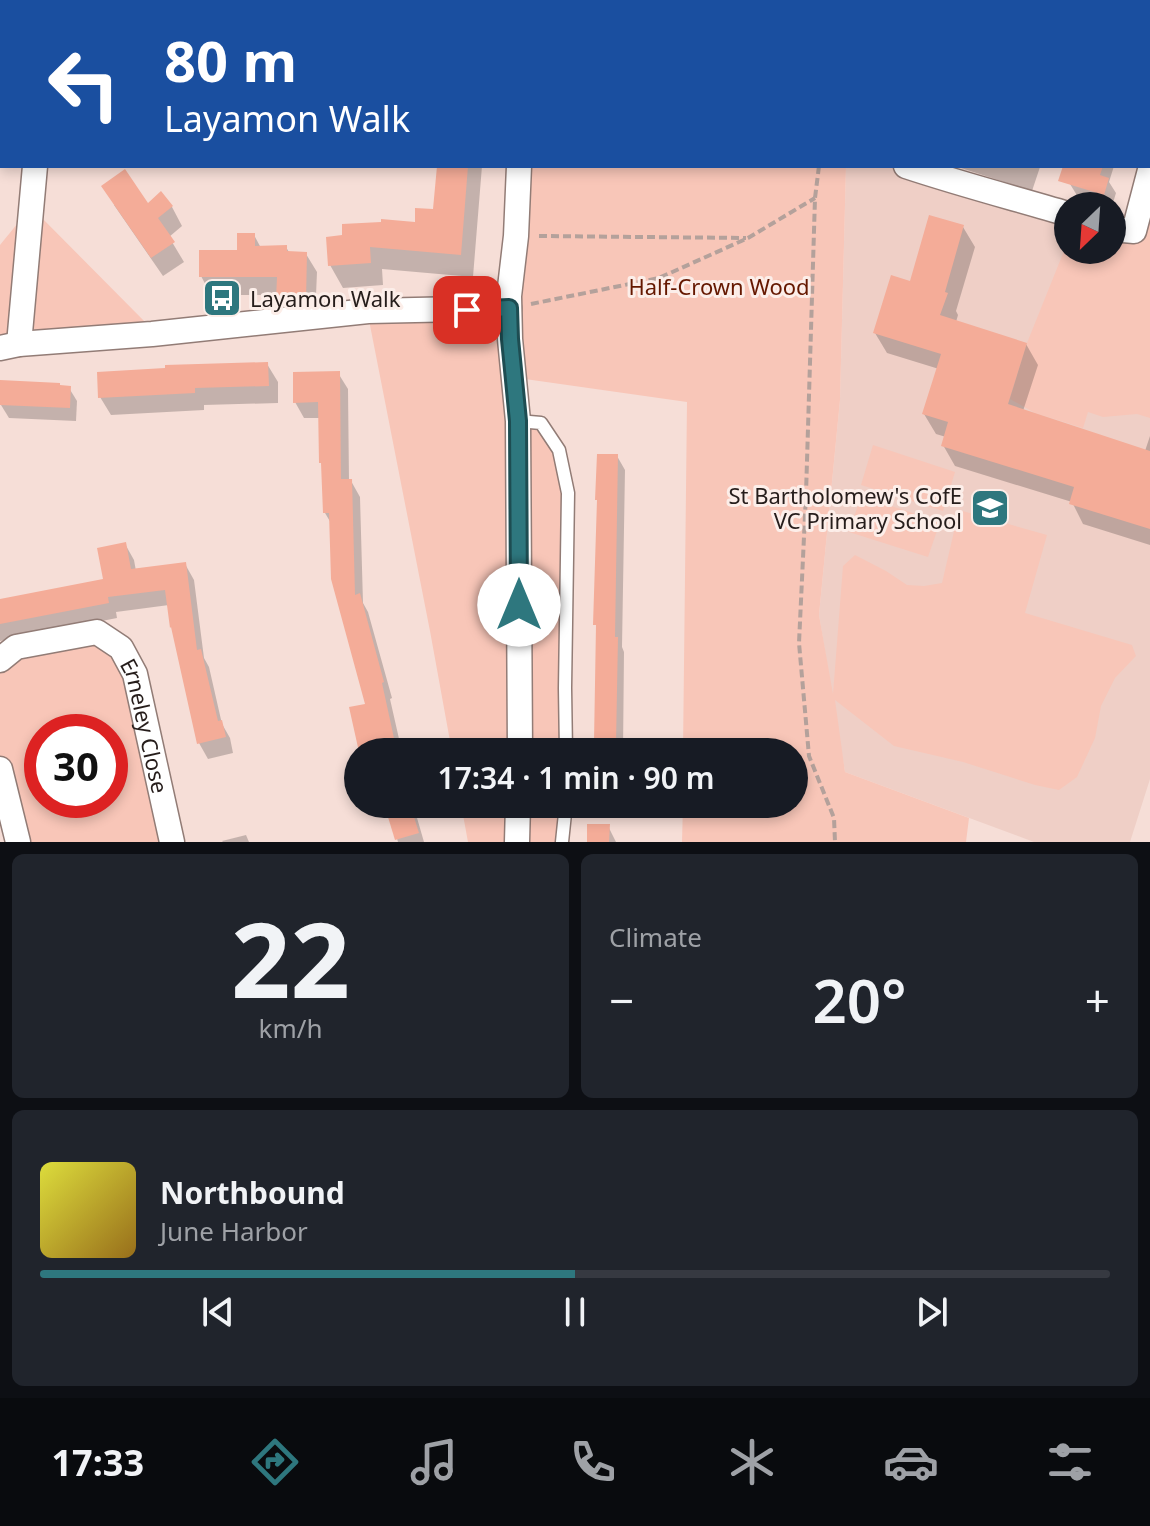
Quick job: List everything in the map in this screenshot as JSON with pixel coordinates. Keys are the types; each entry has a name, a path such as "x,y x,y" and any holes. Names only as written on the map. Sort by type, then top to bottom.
{"street":[{"path":"35,168 9,346 368,311 509,308"},
{"path":"519,168 509,308 518,421 520,738"},
{"path":"912,168 1054,210"},
{"path":"1126,223 1150,170"},
{"name":"Erneley Close","path":"0,660 16,647 97,632 121,648 135,674 172,842"},
{"path":"0,769 18,842"},
{"path":"517,842 518,818"}],"lane":[{"path":"518,421 541,423 559,450 568,493 566,738"},
{"path":"562,842 565,818"}],"path":[{"path":"819,168 815,198 799,643 809,756 834,818 835,842"},
{"path":"509,308 659,278 748,238 815,198"},
{"path":"516,236 748,238"}],"shaded area":[{"name":"St Bartholomew's CofE VC Primary School","path":"846,168 913,168 1054,210 1054,264 1126,264 1126,237 1134,230 1150,170 1150,779 1130,842 1034,842 845,772 819,615 840,400"}],"green space":[{"name":"Half-Crown Wood","path":"519,168 846,168 840,400 819,615 833,694 843,566 855,555 907,585 924,586 942,583 959,510 1047,535 1025,613 1132,645 1136,656 1115,678 1101,706 1095,738 1077,777 1059,790 894,746 835,700 845,772 969,818 966,842 682,842 683,818 808,818 808,738 683,738 687,402 518,378 518,420 541,423 559,450 568,493 566,738 449,738 368,315 509,308"},
{"path":"1150,170 1150,418 1137,414 1103,417 1088,412 1083,428 1035,413 1010,399 1027,343 1059,264 1126,264 1126,230 1134,230"},
{"path":"31,207 151,328 0,347 0,245"},
{"path":"873,445 955,472 943,511 861,485"},
{"path":"861,496 940,522 928,557 849,532"},
{"path":"97,632 121,648 172,842 18,842 0,769 0,660"},
{"path":"464,818 565,818 562,842 468,842"}],"building":[{"path":"437,168 468,168 461,255 370,247 371,263 328,266 326,237 342,235 342,224 381,222 381,219 415,222 415,208 433,209"},
{"path":"1062,168 1102,168 1100,175 1109,178 1105,192 1094,192 1058,181"},
{"path":"125,169 148,203 161,191 173,206 158,218 175,242 151,258 101,186"},
{"path":"929,215 964,225 940,315 1027,343 1008,404 1150,451 1150,529 1069,504 1074,487 941,446 948,422 922,414 941,354 873,333 891,275 910,281"},
{"path":"237,233 255,233 255,246 287,245 287,251 307,252 306,301 276,300 277,277 199,277 199,250 237,250"},
{"path":"268,362 269,386 195,388 195,393 98,398 97,372 165,368 165,365"},
{"path":"340,371 341,479 352,479 355,595 360,593 384,682 394,738 356,738 349,707 365,704 331,579 329,513 323,513 319,463 318,402 293,403 293,372"},
{"path":"0,380 71,386 70,408 0,405"},
{"path":"597,454 618,454 616,738 594,738"},
{"path":"126,542 131,569 186,562 197,650 201,649 218,721 222,720 226,737 197,744 170,628 165,590 108,597 109,603 0,624 0,599 103,579 97,548"},
{"path":"388,818 414,818 419,833 395,840"},
{"path":"587,824 610,824 609,842 587,842"}],"place":[{"name":"Layamon Walk","path":"222,298"},
{"name":"St Bartholomew's CofE VC Primary School","path":"990,508"}],"route":[{"path":"467,310 509,308 518,421 519,605"}]}
